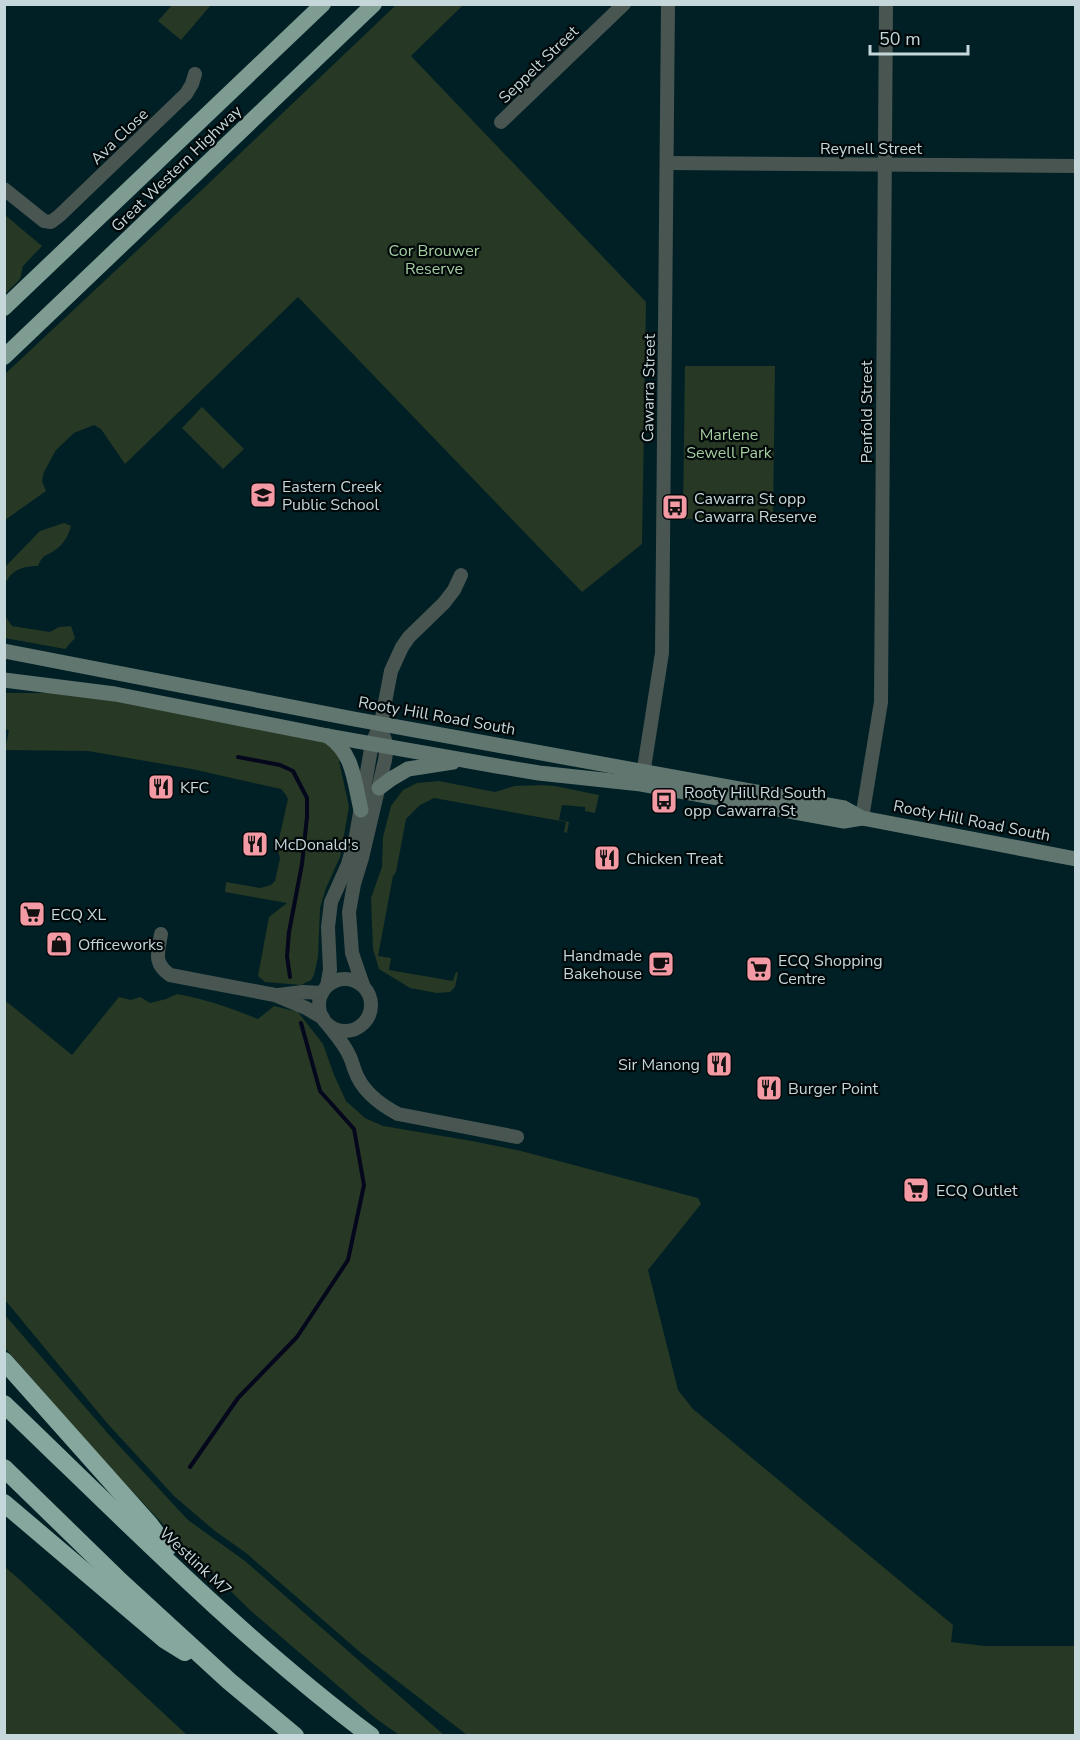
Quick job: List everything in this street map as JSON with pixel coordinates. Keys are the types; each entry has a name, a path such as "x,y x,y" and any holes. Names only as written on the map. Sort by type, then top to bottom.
{"highway":[{"name":"Great Western Highway","path":"4,308 323,4"},
{"name":"Great Western Highway","path":"4,357 374,4"},
{"path":"4,1361 150,1525 205,1597"},
{"name":"Westlink M7","path":"4,1404 205,1597 371,1736"},
{"path":"4,1468 121,1582 229,1680 295,1736"},
{"path":"4,1503 164,1639 229,1680"}],"main road":[{"name":"Rooty Hill Road South","path":"4,651 381,723 844,821 862,818 1076,859"},
{"name":"Rooty Hill Road South","path":"4,680 115,694 328,736 539,772 643,777"},
{"path":"328,736 340,745 348,757 361,810"},
{"path":"379,788 408,769 465,760"}],"street":[{"name":"Seppelt Street","path":"501,122 624,4"},
{"name":"Cawarra Street","path":"643,777 662,653 668,4"},
{"name":"Penfold Street","path":"862,818 881,702 886,4"},
{"name":"Ava Close","path":"4,189 44,221 51,222 60,216 186,94 195,74"},
{"name":"Reynell Street","path":"667,163 1076,166"},
{"path":"351,1057 354,1042 362,1025 369,1017 371,1003 352,953 350,912 354,884 379,788 381,723 391,671 402,647 444,603 454,590 460,575"},
{"path":"380,745 361,810 353,848 331,902 328,927 330,970 320,1001 320,1010 351,1057 357,1077 370,1095 384,1106 398,1114 517,1137"},
{"path":"161,934 157,959 162,969 170,975 275,995 306,1008 336,1029 354,1030 362,1025"},
{"path":"275,995 324,990 333,982 349,979 363,985"}],"green space":[{"path":"173,4 211,5 181,40 158,21"},
{"name":"Cor Brouwer Reserve","path":"396,5 463,5 411,56 646,302 642,544 582,592 298,297 125,464 101,429 94,425 74,433 56,450 44,472 42,481 46,491 5,520 5,374"},
{"path":"5,215 42,246 23,266 20,279 5,294"},
{"name":"Marlene Sewell Park","path":"685,366 775,366 773,520 683,519"},
{"path":"202,407 244,449 223,469 182,428"},
{"path":"64,523 71,526 61,545 43,557 38,566 14,572 5,584 5,567 40,531"},
{"path":"5,616 12,626 50,632 59,627 71,626 75,638 65,649 5,638"},
{"path":"4,693 55,693 94,697 322,741 331,746 342,759 339,761 349,807 340,857 320,908 318,957 311,980 301,985 265,982 258,976 269,917 287,903 225,892 226,882 260,888 271,885 275,881 280,858 277,848 288,799 281,789 192,769 88,751 5,750 9,730 5,729"},
{"path":"439,781 495,792 515,786 542,785 599,795 595,813 585,811 585,807 562,805 559,820 569,822 567,833 564,832 566,822 434,798 420,805 406,819 378,956 391,958 389,970 453,981 456,972 458,973 455,987 450,992 437,993 410,988 379,969 373,949 371,898 382,867 383,837 391,806 403,790 417,783"},
{"path":"177,994 218,1004 258,1019 274,1006 298,1012 323,1044 346,1101 365,1118 383,1126 521,1151 698,1198 701,1204 648,1270 678,1390 693,1409 953,1625 951,1642 985,1646 1075,1646 1075,1735 467,1735 361,1653 246,1553 215,1531 174,1496 107,1423 5,1300 5,1004 7,1002 72,1055 119,997 131,1000 140,997 150,1003"},
{"path":"4,1314 111,1437 188,1520 245,1561 444,1735 399,1735 374,1717 251,1611 174,1536 93,1449 5,1348"},
{"path":"5,1567 20,1580 187,1735 5,1735"}],"waterway":[{"path":"238,757 280,765 293,771 307,798 302,864 289,932 287,956 290,977"},
{"path":"190,1467 238,1398 297,1337 348,1260 364,1185 354,1129 320,1091 301,1023"}],"place":[{"name":"Eastern Creek Public School","path":"263,495"},
{"name":"Cawarra St opp Cawarra Reserve","path":"675,507"},
{"name":"KFC","path":"161,787"},
{"name":"Rooty Hill Rd South opp Cawarra St","path":"664,801"},
{"name":"McDonald's","path":"255,844"},
{"name":"Chicken Treat","path":"607,858"},
{"name":"ECQ XL","path":"32,914"},
{"name":"Officeworks","path":"59,944"},
{"name":"Handmade Bakehouse","path":"661,964"},
{"name":"ECQ Shopping Centre","path":"759,969"},
{"name":"Sir Manong","path":"719,1064"},
{"name":"Burger Point","path":"769,1088"},
{"name":"ECQ Outlet","path":"916,1190"}]}
